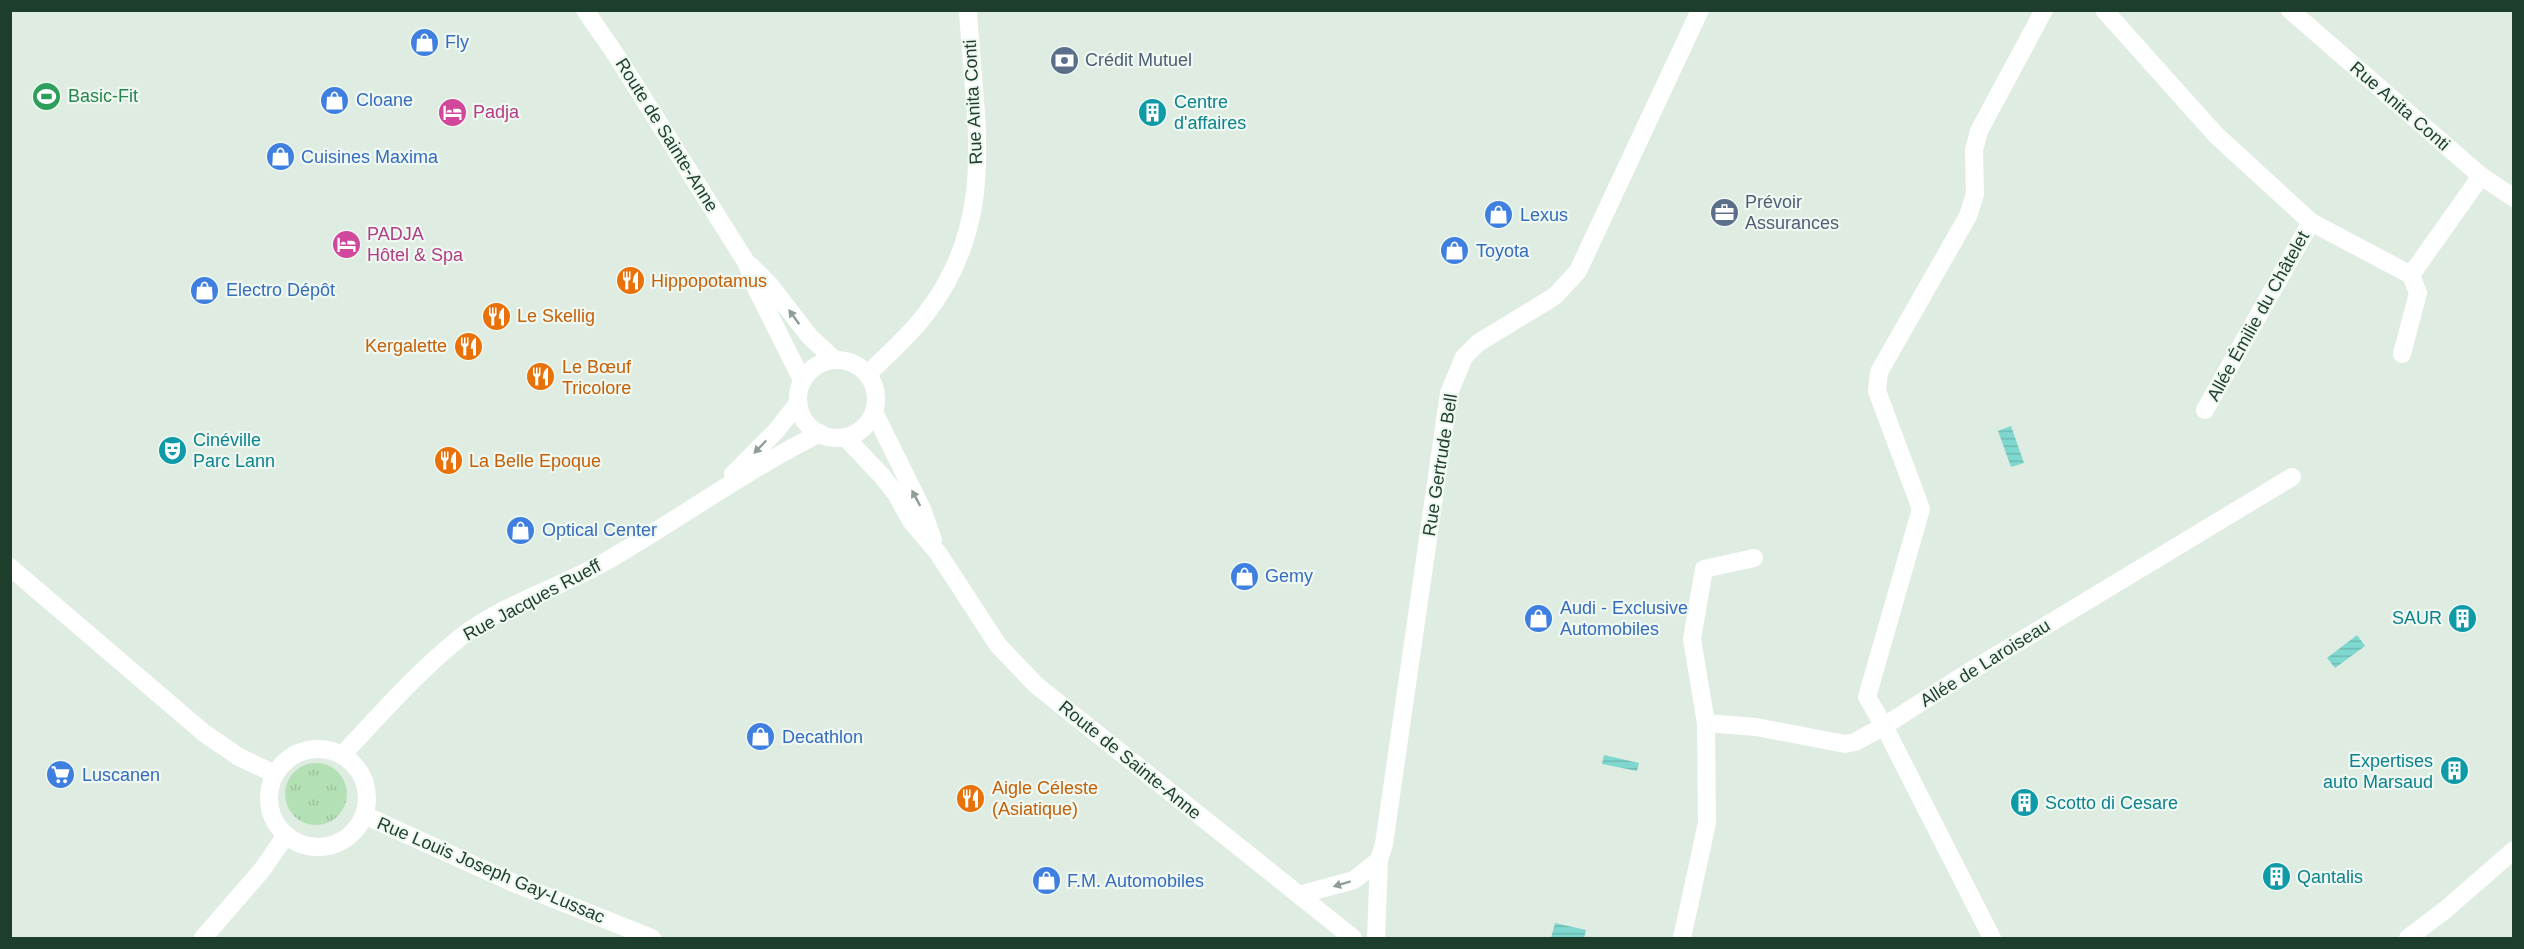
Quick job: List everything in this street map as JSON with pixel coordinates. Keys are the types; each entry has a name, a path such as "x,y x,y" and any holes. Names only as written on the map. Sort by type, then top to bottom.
{"street":[{"name":"Route de Sainte-Anne","path":"585,10 618,58 746,262 757,290 802,380"},
{"name":"Rue Anita Conti","path":"868,374 925,315 946,282 967,239 975,196 978,137 968,10"},
{"name":"Rue Gertrude Bell","path":"1376,939 1379,860 1384,844 1449,393 1464,357 1471,350 1506,325 1555,296 1578,271 1700,10"},
{"path":"1992,939 1867,697 1921,509 1877,391 1879,372 1968,216 1975,194 1974,150 1979,131 2044,10"},
{"path":"2104,10 2216,135 2311,222 2411,275 2418,293 2402,354"},
{"name":"Rue Anita Conti","path":"2290,10 2481,176 2514,198"},
{"path":"2411,275 2481,176"},
{"name":"Allée Émilie du Châtelet","path":"2205,410 2311,222"},
{"name":"Route de Sainte-Anne","path":"746,262 770,284 810,337 835,360"},
{"path":"835,360 847,361 868,374 876,392 874,412 862,428 845,437 837,438 820,434 802,416 798,403 802,380 816,366 835,360"},
{"name":"Rue Jacques Rueff","path":"715,493 776,431 798,403"},
{"name":"Route de Sainte-Anne","path":"874,412 922,509 938,553"},
{"name":"Rue Jacques Rueff","path":"342,755 425,667 463,635 509,609 609,560 715,493 820,434"},
{"name":"Route de Sainte-Anne","path":"845,437 882,476 911,520 938,553 998,645 1036,685 1353,939"},
{"name":"Allée de Laroiseau","path":"1706,723 1756,727 1845,744 1855,742 2292,477"},
{"path":"1682,939 1707,823 1706,723 1692,639 1704,569 1754,558"},
{"path":"10,567 204,733 239,757 275,774"},
{"path":"312,750 327,750 342,755 361,775 366,788 367,802 364,815 356,829 345,840 330,846 307,846 286,836 275,822 269,807 269,790 275,774 284,762 297,754 312,750"},
{"name":"Rue Louis Joseph Gay-Lussac","path":"364,815 516,884 652,939"},
{"path":"202,939 262,870 286,836"},
{"path":"2408,939 2514,850"},
{"path":"1299,895 1354,880 1379,860"}],"green space":[{"path":"310,763 322,763 338,772 345,782 347,794 345,806 338,816 322,825 310,825 299,820 290,811 285,800 285,788 290,777 299,768"}],"water":[{"path":"2011,426 2024,463 2011,467 1998,431"},
{"path":"2357,635 2365,646 2335,668 2327,658"},
{"path":"1604,755 1639,763 1637,771 1602,764"},
{"path":"1555,923 1586,930 1584,938 1551,938"}],"place":[{"name":"Fly","path":"424,42"},
{"name":"Crédit Mutuel","path":"1064,60"},
{"name":"Basic-Fit","path":"47,96"},
{"name":"Cloane","path":"335,100"},
{"name":"Padja","path":"452,112"},
{"name":"Centre d'affaires","path":"1153,112"},
{"name":"Cuisines Maxima","path":"280,157"},
{"name":"Prévoir Assurances","path":"1724,212"},
{"name":"Lexus","path":"1499,215"},
{"name":"PADJA Hôtel & Spa","path":"346,244"},
{"name":"Toyota","path":"1455,251"},
{"name":"Hippopotamus","path":"630,281"},
{"name":"Electro Dépôt","path":"205,290"},
{"name":"Le Skellig","path":"496,316"},
{"name":"Kergalette","path":"468,346"},
{"name":"Le Bœuf Tricolore","path":"541,377"},
{"name":"Cinéville Parc Lann","path":"172,450"},
{"name":"La Belle Epoque","path":"448,461"},
{"name":"Optical Center","path":"521,530"},
{"name":"Gemy","path":"1244,576"},
{"name":"Audi - Exclusive Automobiles","path":"1539,618"},
{"name":"SAUR","path":"2463,618"},
{"name":"Decathlon","path":"761,737"},
{"name":"Expertises auto Marsaud","path":"2454,771"},
{"name":"Luscanen","path":"61,775"},
{"name":"Aigle Céleste (Asiatique)","path":"971,798"},
{"name":"Scotto di Cesare","path":"2024,803"},
{"name":"Qantalis","path":"2276,877"},
{"name":"F.M. Automobiles","path":"1046,881"}]}
